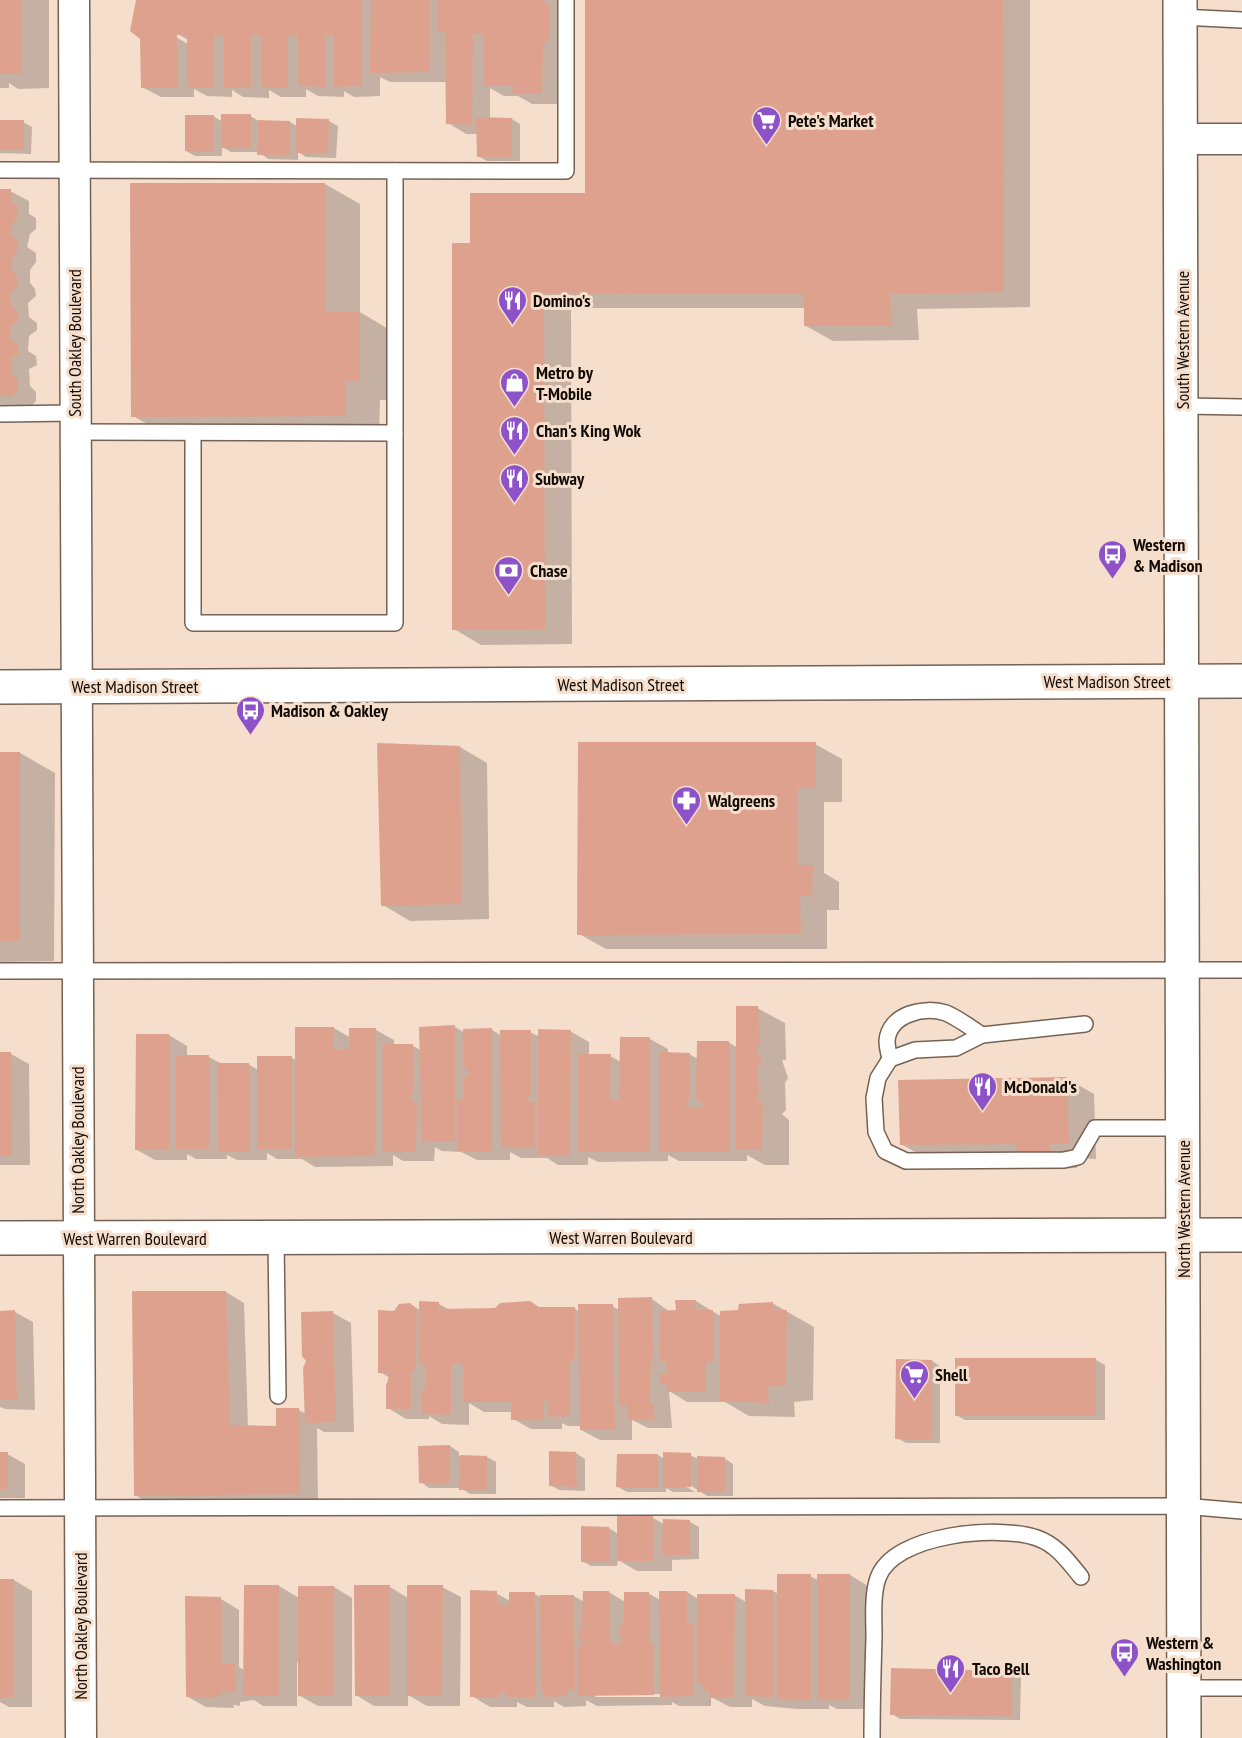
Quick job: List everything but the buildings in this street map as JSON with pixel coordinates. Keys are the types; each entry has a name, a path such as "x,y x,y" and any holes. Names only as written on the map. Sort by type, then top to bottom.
{"main road":[{"name":"South Western Avenue","path":"1180,9 1183,681"},
{"name":"North Western Avenue","path":"1183,681 1184,1738"},
{"name":"West Madison Street","path":"0,687 1242,681"},
{"name":"West Warren Boulevard","path":"0,1238 1242,1235"}],"street":[{"name":"South Oakley Boulevard","path":"74,0 75,686"},
{"path":"1181,139 1242,139"},
{"name":"North Oakley Boulevard","path":"75,686 81,1738"}],"lane":[{"path":"0,170 566,171 566,0"},
{"path":"1180,9 1242,20"},
{"path":"193,433 193,623 395,623 395,171"},
{"path":"1182,406 1242,407"},
{"path":"0,414 193,433 395,433"},
{"path":"0,971 1242,970"},
{"path":"890,1059 887,1041 893,1023 904,1015 923,1011 945,1013 982,1035"},
{"path":"1085,1024 982,1035 956,1048 915,1050 890,1059 878,1078 874,1098 876,1132 885,1151 906,1161 1064,1160 1078,1157 1095,1128 1183,1128"},
{"path":"276,1238 278,1396"},
{"path":"0,1508 1184,1506 1242,1511"},
{"path":"872,1738 874,1612 879,1576 896,1557 925,1540 983,1532 1036,1538 1057,1548 1081,1577"},
{"path":"1184,1688 1242,1688"}],"place":[{"name":"Pete's Market","path":"767,146"},
{"name":"Domino's","path":"512,326"},
{"name":"Metro by T-Mobile","path":"515,408"},
{"name":"Chan's King Wok","path":"515,456"},
{"name":"Subway","path":"514,504"},
{"name":"Western & Madison","path":"1112,580"},
{"name":"Chase","path":"509,596"},
{"name":"Madison & Oakley","path":"250,736"},
{"name":"Walgreens","path":"687,826"},
{"name":"McDonald's","path":"983,1112"},
{"name":"Shell","path":"914,1400"},
{"name":"Western & Washington","path":"1125,1678"},
{"name":"Taco Bell","path":"951,1694"}]}
